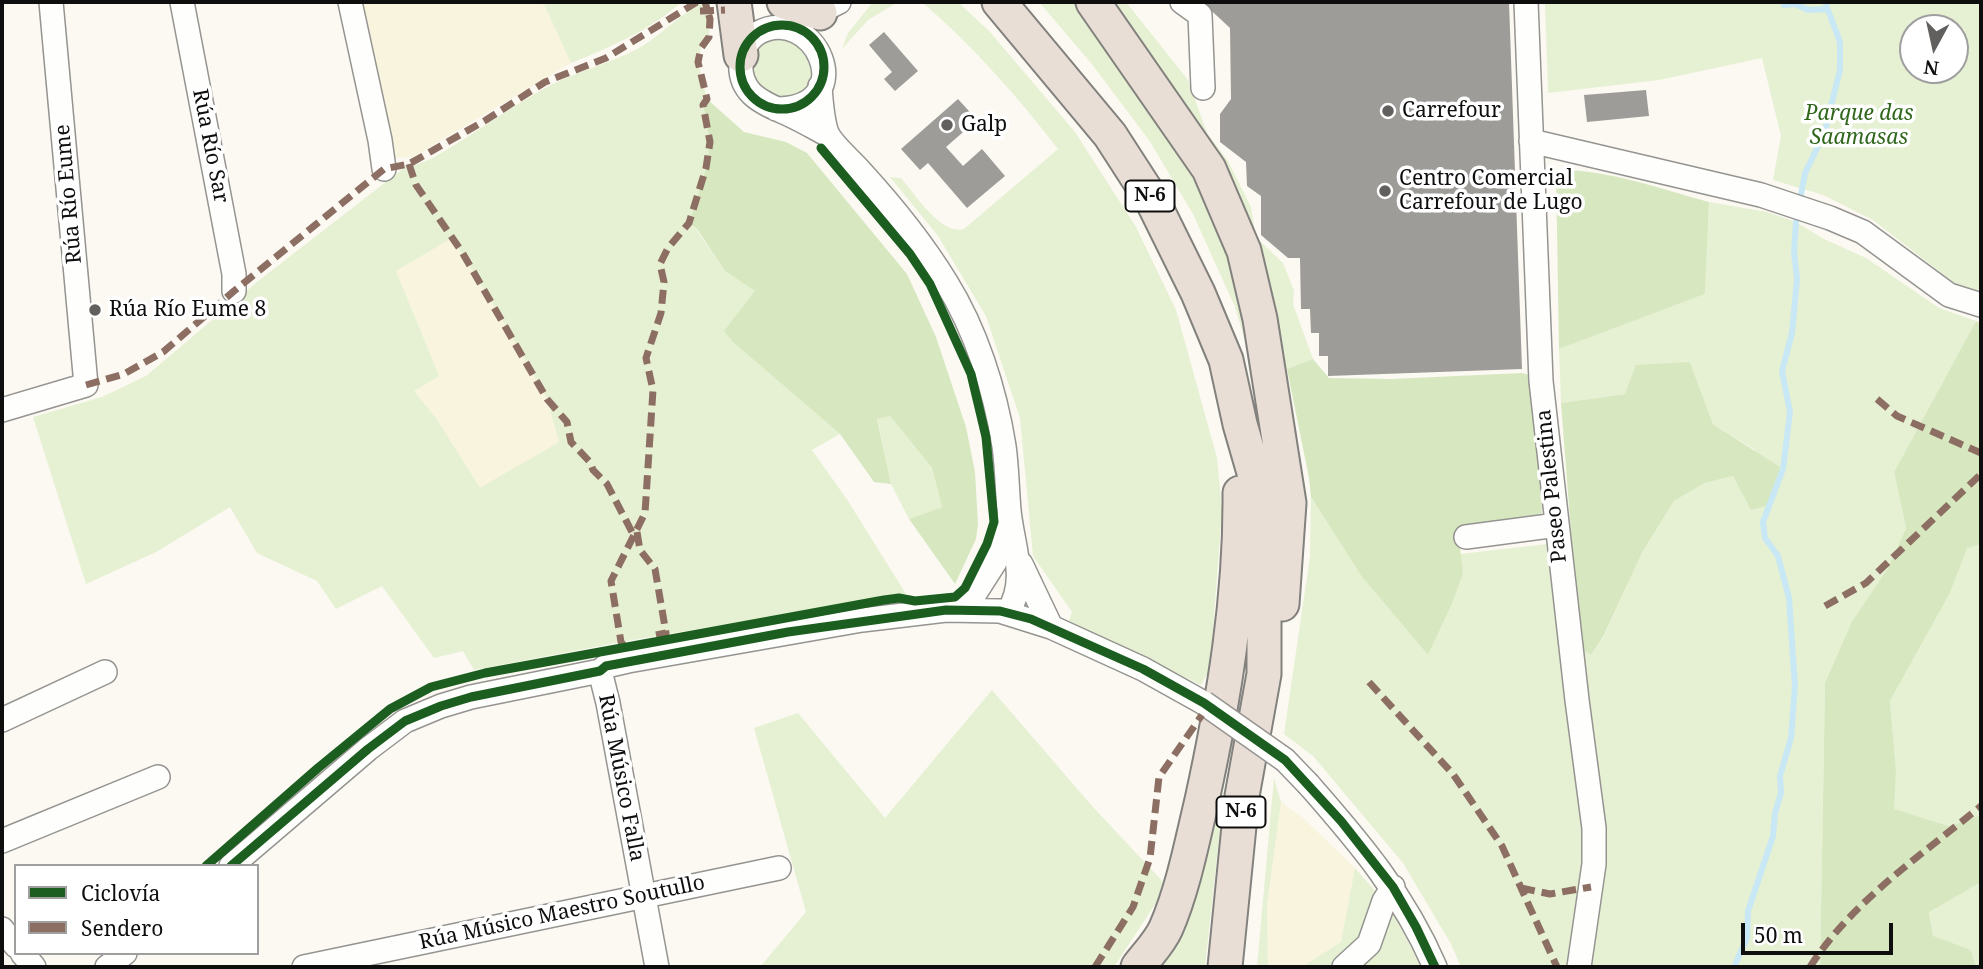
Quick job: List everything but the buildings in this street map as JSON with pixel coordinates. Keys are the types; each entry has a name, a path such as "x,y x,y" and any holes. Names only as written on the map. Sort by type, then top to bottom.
{"highway":[{"path":"734,2 741,55"},
{"name":"N-6","path":"999,2 1102,125 1152,200 1198,293 1226,360 1255,476 1264,550 1264,674 1242,796 1225,967"},
{"path":"1093,2 1209,169 1244,251 1260,319 1289,503 1280,626 1264,674"},
{"path":"787,14 790,5 833,5"},
{"path":"1138,967 1166,930 1190,853 1229,661 1240,519 1240,424"}],"street":[{"name":"Rúa Río Eume","path":"2,410 86,385 51,2"},
{"name":"Rúa Río Sar","path":"182,2 234,274 234,290"},
{"path":"350,2 384,169"},
{"path":"1182,2 1200,15 1203,88"},
{"name":"Paseo Palestina","path":"1526,2 1541,381 1594,828 1594,863 1578,967"},
{"path":"776,109 802,104 820,86 824,75 821,51 833,5"},
{"path":"821,51 814,39 787,14 777,25 765,28 746,44 741,55 743,84 762,104 828,135 921,244 947,283 965,318 998,412 1004,447 1009,513 1018,559 1051,627"},
{"path":"820,86 828,135"},
{"path":"1531,141 1761,195 1830,218 1863,232 1950,296 1981,305"},
{"path":"965,609 995,562 1009,513"},
{"path":"1466,537 1557,525"},
{"path":"1004,612 1015,601 1018,559"},
{"path":"995,562 996,597 1004,612"},
{"path":"233,864 368,749 405,721 441,706 471,697 600,671 606,666 788,632 862,620 965,609 1004,612 1051,627 1143,670 1204,703 1285,760 1393,887 1435,967"},
{"name":"Rúa Músico Falla","path":"600,671 657,967"},
{"path":"2,720 105,672"},
{"path":"2,841 158,777"},
{"name":"Rúa Músico Maestro Soutullo","path":"304,967 779,867"},
{"path":"1344,967 1369,944 1384,901 1393,887"},
{"path":"2,929 14,944"},
{"path":"107,967 122,955"}],"shaded area":[{"path":"360,2 543,2 571,63 413,157 396,158 391,152"},
{"path":"452,238 547,399 559,442 480,489 436,418 413,390 439,376 396,271"},
{"path":"1281,802 1303,818 1355,868 1341,942 1302,967 1268,967 1267,905"}],"green space":[{"path":"543,2 682,2 643,29 571,63"},
{"path":"705,2 710,19 709,37 701,48 698,62 707,99 703,105 710,142 706,168 689,223 725,271 756,291 734,343 840,434 812,450 848,501 906,594 621,642 474,670 463,651 434,658 382,586 336,609 317,581 257,553 230,507 156,552 86,584 33,417 102,397 146,376 257,282 409,164 410,167 431,159 545,88 639,48","holes":["452,238 547,399 559,442 480,488 436,418 414,391 439,376 396,271"]},
{"path":"873,2 898,2 868,20 842,49 848,33"},
{"path":"922,2 958,2 990,32 1075,132 1136,227 1176,310 1217,458 1222,510 1210,669 1201,685 1069,621 1072,612 1033,556 1020,418 986,316 938,236 890,177 901,178 929,212 946,226 964,229 1058,149 994,72"},
{"path":"1039,2 1077,2 1179,144 1235,260 1252,364 1235,307 1193,214 1149,140 1091,63"},
{"path":"1106,2 1126,2 1188,80 1207,133 1228,161 1251,207 1259,240 1283,263 1294,291 1293,304 1313,359 1287,369 1276,336"},
{"name":"Parque das Saamasas","path":"1545,2 1981,2 1981,294 1958,286 1873,220 1823,195 1773,180 1781,136 1762,58 1659,80 1548,93"},
{"path":"769,37 799,41 812,70 812,78 804,90 781,100 757,90 751,72 752,54"},
{"path":"707,99 744,132 786,142 807,153 907,274 936,337 966,427 975,472 978,524 976,539 955,584 909,519 942,507 932,468 890,416 877,419 891,484 874,482 840,434 734,343 724,331 755,291 725,271 697,229 689,223 706,168 710,142 703,105"},
{"path":"1556,170 1614,176 1709,202 1705,294 1559,349"},
{"path":"1709,202 1767,212 1796,222 1824,239 1866,258 1939,308 1976,321 1894,472 1906,528 1888,568 1852,621 1825,683 1820,967 1589,967 1580,648 1591,655 1603,638 1643,551 1674,501 1705,483 1733,476 1752,510 1755,450 1713,424 1690,362 1625,394 1561,403 1559,349 1705,294"},
{"path":"1976,321 1981,323 1981,544 1967,548 1950,593 1890,701 1896,770 1894,809 1949,826 1981,815 1981,882 1929,912 1933,936 1971,950 1976,967 1820,967 1825,683 1852,621 1888,568 1906,528 1894,472"},
{"path":"1313,359 1329,378 1392,379 1522,373 1529,375 1539,445 1542,513 1528,518 1458,529 1463,574 1428,655 1362,577 1311,497 1287,369"},
{"path":"1690,362 1713,424 1783,469 1769,505 1751,510 1733,476 1705,483 1674,501 1643,551 1603,637 1591,655 1580,648 1561,403 1625,394 1636,365"},
{"path":"890,416 932,468 942,507 909,519 891,484 877,418"},
{"path":"1311,497 1362,577 1428,655 1463,574 1460,554 1547,544 1581,784 1586,880 1572,967 1461,967 1451,944 1403,863 1313,756 1284,734 1310,556"},
{"path":"1981,544 1981,815 1949,826 1893,809 1896,770 1890,701 1950,593 1967,547"},
{"path":"992,690 1092,806 1167,886 1114,967 760,967 806,912 754,728 798,713 885,818"},
{"path":"1274,778 1281,802 1267,905 1268,967 1257,967"},
{"path":"1214,809 1222,810 1205,967 1159,967 1188,902"},
{"path":"1355,868 1391,909 1421,967 1302,967 1341,942"},
{"path":"1981,882 1981,967 1976,967 1971,950 1933,937 1929,911"}],"waterway":[{"path":"1734,967 1747,938 1748,911 1773,836 1775,813 1781,793 1780,776 1791,738 1795,686 1789,598 1778,556 1765,538 1763,522 1783,469 1790,412 1782,371 1792,333 1797,279 1794,252 1796,222 1805,173 1824,134 1840,70 1840,42 1825,2"},
{"path":"1784,5 1795,4 1808,10 1827,9"}],"marked path":[{"path":"86,385 124,374 163,352 384,169 409,164 545,82 606,58 697,2"},
{"path":"625,647 621,642 611,581 645,513 653,390 646,358 661,313 664,282 660,264 668,248 689,223 706,168 710,142 703,105 707,99 698,62 701,48 709,37 710,19 705,2"},
{"path":"700,11 725,10"},
{"path":"409,164 416,185 462,252 547,399 567,422 571,442 607,484 634,536"},
{"path":"1877,399 1897,416 1981,453"},
{"path":"1825,606 1866,583 1981,474"},
{"path":"637,532 640,550 655,569 666,633 656,635"},
{"path":"1369,682 1453,774 1502,846 1557,967"},
{"path":"1095,967 1133,907 1150,858 1159,777 1202,715"},
{"path":"1810,967 1827,943 1867,900 1981,806"},
{"path":"1521,888 1550,894 1591,887"}],"cycle path":[{"path":"782,25 798,28 812,37 821,51 824,67 821,83 812,97 798,106 782,109 766,106 752,97 743,83 740,67 743,51 752,37 766,28 782,25"},
{"path":"208,864 390,709 431,687 485,673 884,600 899,598 915,601 955,597 965,588 987,544 994,522 986,437 971,374 930,284 910,254 821,148"},
{"path":"233,864 368,749 405,721 441,706 471,697 600,671 606,666 788,632 946,610 1000,611 1031,619 1143,669 1204,703 1285,760 1341,821 1393,887 1435,967"}],"place":[{"name":"Carrefour","path":"1388,111"},
{"name":"Galp","path":"947,125"},
{"name":"Centro Comercial Carrefour de Lugo","path":"1385,191"},
{"name":"Rúa Río Eume 8","path":"95,310"}]}
